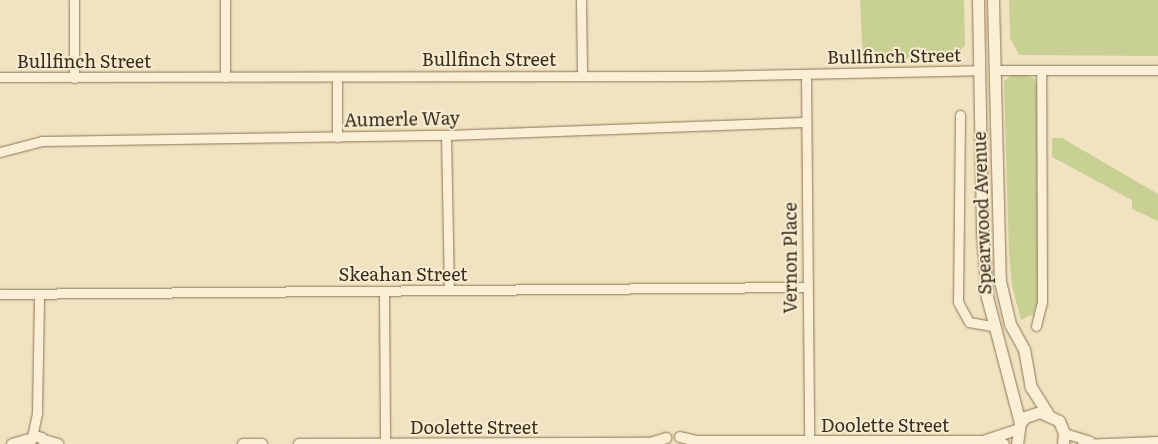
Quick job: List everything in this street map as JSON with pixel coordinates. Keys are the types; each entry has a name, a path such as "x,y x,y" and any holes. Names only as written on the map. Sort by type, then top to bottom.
{"main road":[{"name":"Spearwood Avenue","path":"978,0 982,231 992,326 1018,427 1017,444"},
{"name":"Spearwood Avenue","path":"993,0 1000,282 1010,324 1028,359 1031,387 1048,414 1059,422 1063,439"},
{"path":"1018,427 1033,414 1048,414"}],"street":[{"path":"74,0 74,78"},
{"path":"225,0 225,77"},
{"path":"581,0 582,75"},
{"name":"Bullfinch Street","path":"0,77 806,74 978,70"},
{"path":"994,70 1158,70"},
{"path":"1036,326 1042,302 1042,70"},
{"name":"Vernon Place","path":"806,74 806,287 809,442"},
{"path":"337,76 337,137"},
{"name":"Spearwood Avenue","path":"960,115 958,302 960,310 969,322 992,326"},
{"name":"Aumerle Way","path":"0,152 42,141 446,135 805,122"},
{"path":"446,135 449,290"},
{"name":"Skeahan Street","path":"0,294 806,287"},
{"path":"384,291 385,443"},
{"path":"37,440 39,294"},
{"name":"Doolette Street","path":"983,441 1018,427"},
{"name":"Doolette Street","path":"299,444 651,443 665,441 673,434 681,441 695,443 983,441 1004,444"},
{"path":"1063,439 1093,442 1158,441"},
{"path":"12,444 37,440 58,444"},
{"path":"1082,444 1093,442"},
{"path":"243,444 260,444"}],"green space":[{"path":"860,0 964,0 965,45 955,57 863,61"},
{"path":"1009,0 1158,0 1158,56 1019,55 1010,38"},
{"path":"1013,74 1026,75 1035,79 1038,87 1038,301 1033,314 1021,320 1012,286 1009,253 1004,81"},
{"path":"1052,138 1062,138 1158,194 1158,221 1132,209 1132,200 1052,157"}]}
